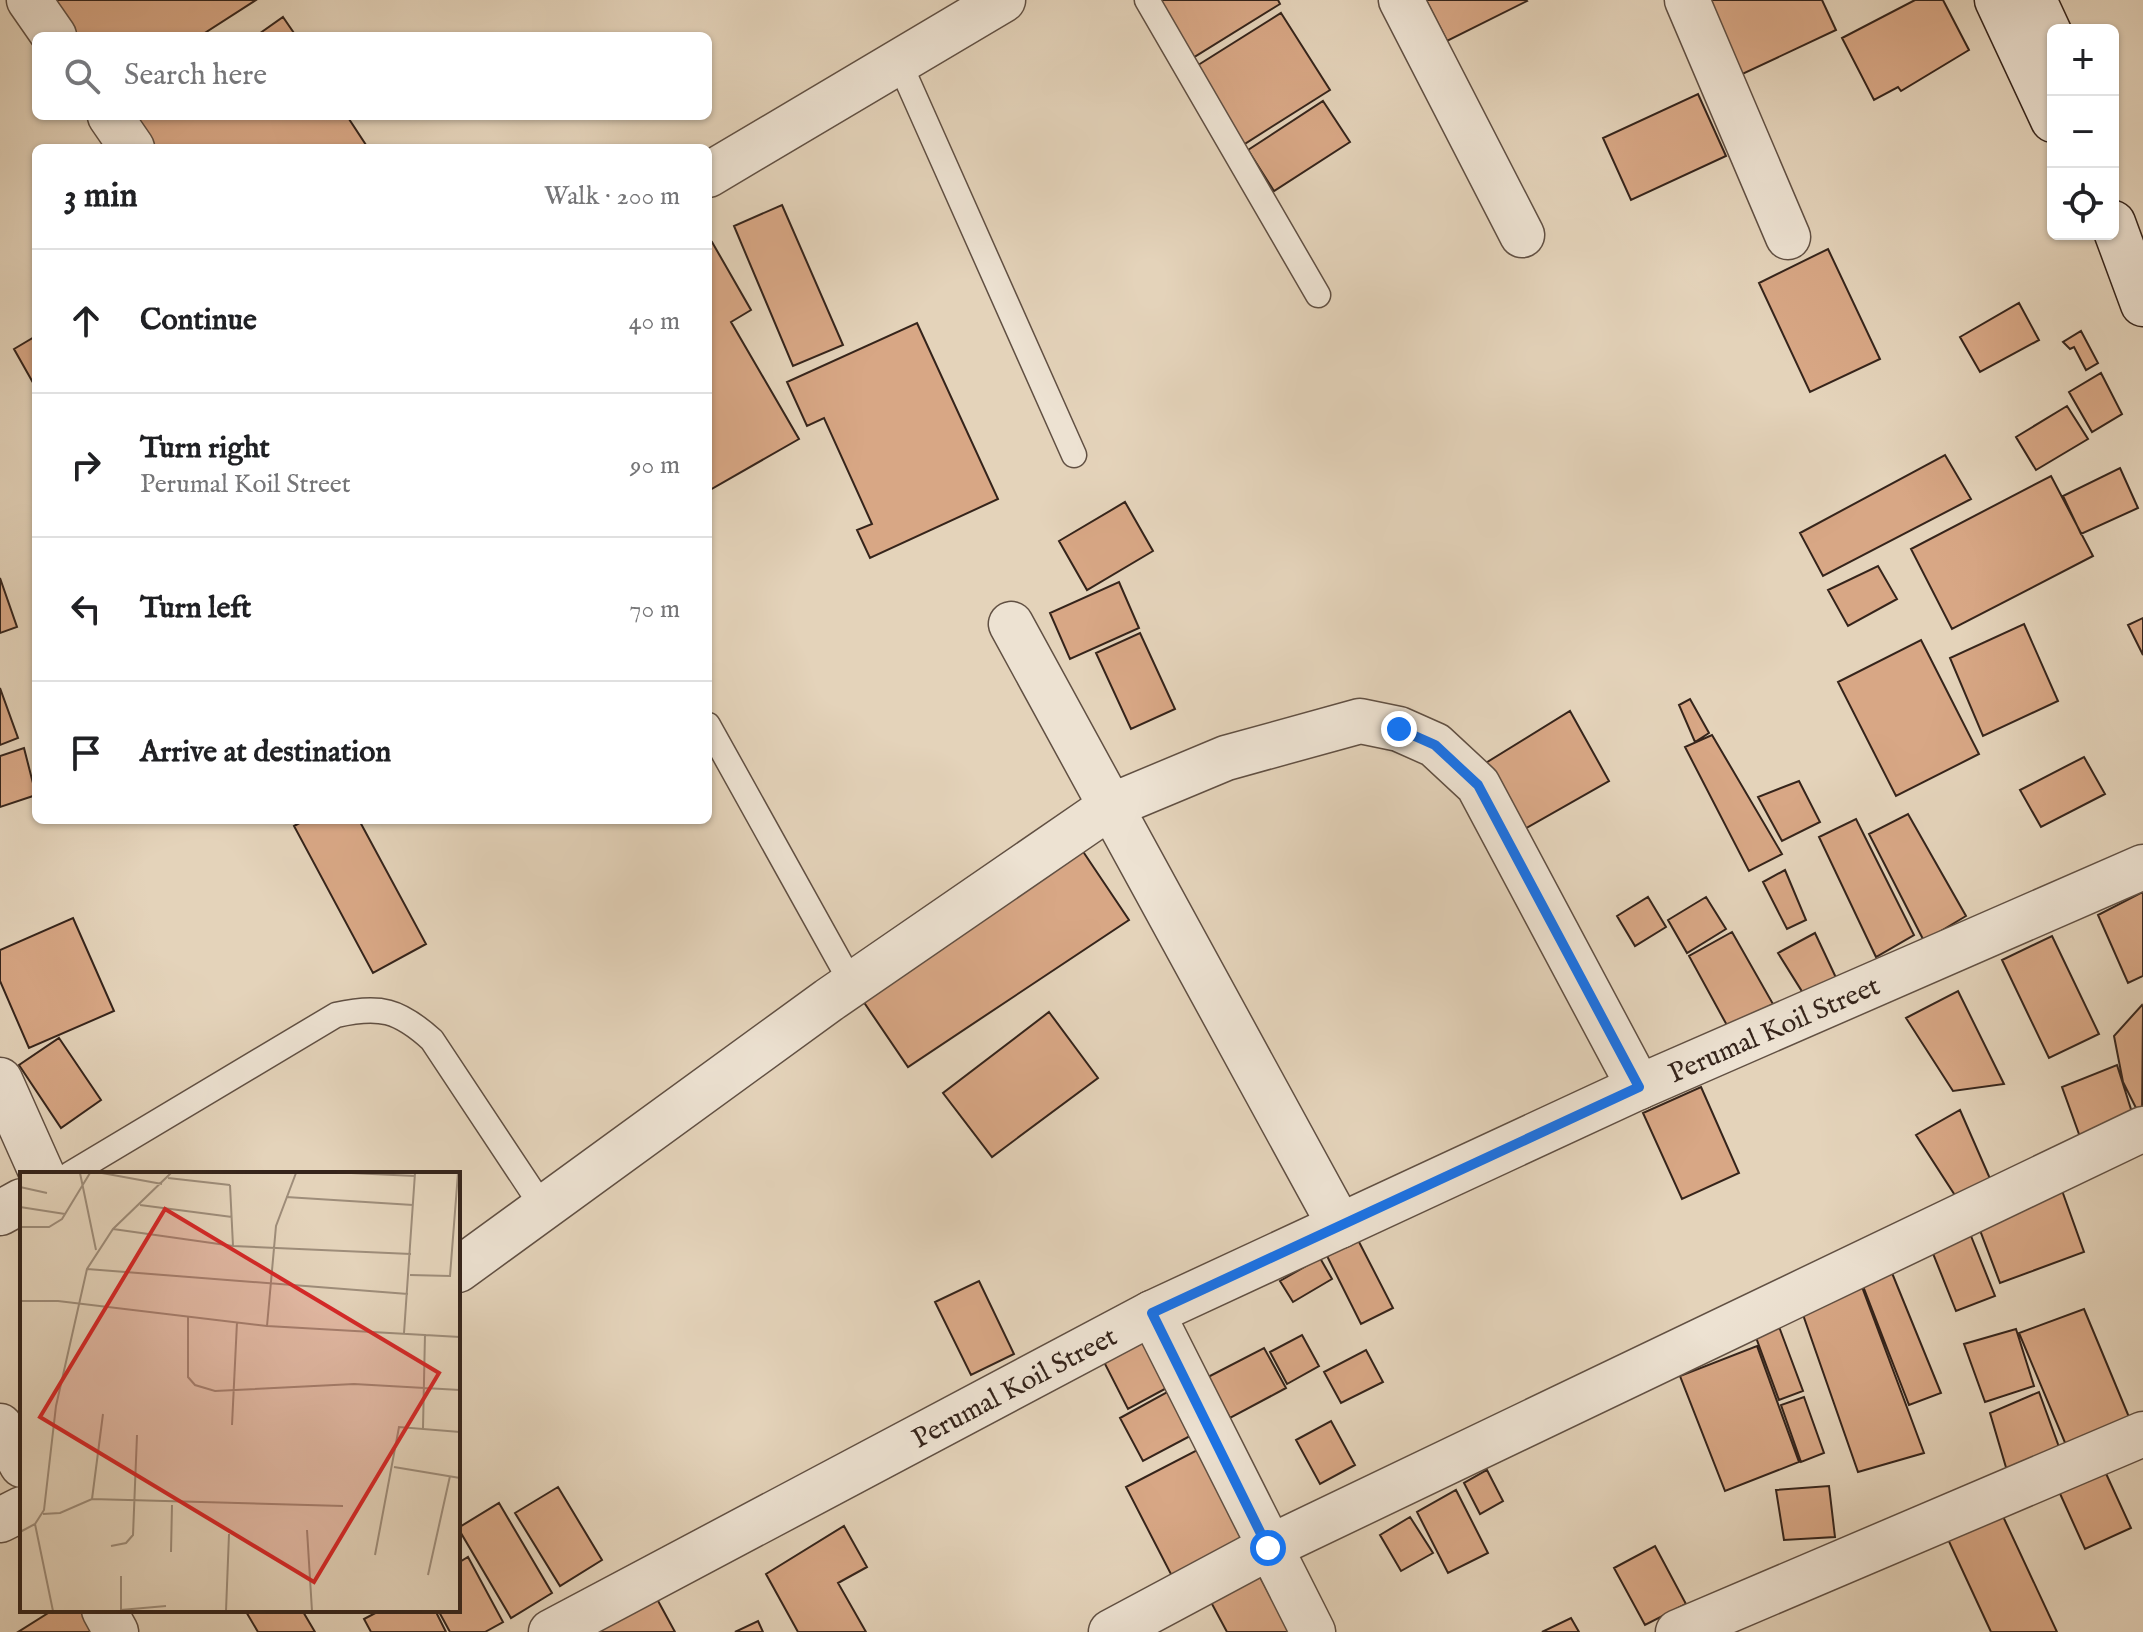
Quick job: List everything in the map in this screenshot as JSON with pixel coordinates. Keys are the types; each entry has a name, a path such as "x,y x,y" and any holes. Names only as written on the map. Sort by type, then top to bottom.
{"street":[{"path":"29,0 51,32"},
{"path":"712,173 1003,0"},
{"path":"1401,0 1522,235"},
{"path":"1687,0 1788,237"},
{"path":"1997,0 2047,107"},
{"path":"2034,0 2047,28"},
{"path":"113,120 129,144"},
{"path":"2119,239 2143,304"},
{"path":"1011,624 1340,1226"},
{"path":"460,1269 852,984 1111,806 1226,758 1360,721 1399,729 1435,745 1478,785 1639,1087"},
{"name":"Perumal Koil Street","path":"551,1632 1152,1313 1639,1087 2143,867"},
{"path":"0,1080 41,1172"},
{"path":"1111,1632 1268,1548 2143,1129"},
{"path":"0,1213 20,1202"},
{"path":"1152,1313 1313,1632"},
{"path":"0,1426 20,1461"},
{"path":"1678,1632 2143,1434"},
{"path":"0,1520 20,1510"},
{"path":"105,1612 116,1632"}],"lane":[{"path":"1147,0 1318,295"},
{"path":"899,62 1074,455"},
{"path":"712,732 852,984"},
{"path":"73,1172 336,1015 362,1009 387,1011 409,1020 432,1040 544,1209"}],"building":[{"path":"39,0 256,0 206,32 59,32"},
{"path":"1155,0 1278,0 1280,4 1191,59"},
{"path":"1426,0 1526,0 1527,1 1447,41"},
{"path":"1699,0 1822,0 1836,30 1736,77"},
{"path":"1915,0 1943,0 1969,50 1901,91 1898,87 1874,100 1842,38"},
{"path":"1281,13 1330,90 1243,145 1195,67"},
{"path":"283,17 293,32 262,32"},
{"path":"1698,94 1726,156 1631,200 1603,138"},
{"path":"1323,101 1350,142 1274,191 1248,150"},
{"path":"138,120 350,120 365,144 151,144"},
{"path":"782,205 843,345 793,366 734,226"},
{"path":"712,242 751,310 731,322 799,439 712,489"},
{"path":"1828,249 1880,359 1810,392 1759,283"},
{"path":"2019,303 2039,340 1980,372 1960,337"},
{"path":"917,323 998,499 870,558 857,530 872,524 824,418 807,426 787,382"},
{"path":"2081,331 2098,363 2086,370 2074,347 2070,349 2063,342"},
{"path":"32,338 32,381 14,349"},
{"path":"2101,373 2122,414 2092,432 2069,392"},
{"path":"2067,406 2088,439 2036,470 2016,437"},
{"path":"1945,455 1971,499 1823,576 1800,533"},
{"path":"2120,468 2138,508 2081,534 2063,496"},
{"path":"2051,476 2093,556 1952,629 1911,549"},
{"path":"1125,502 1153,551 1087,590 1059,541"},
{"path":"1878,566 1897,599 1848,626 1828,590"},
{"path":"0,578 17,627 0,633"},
{"path":"1119,582 1139,628 1070,659 1050,613"},
{"path":"2143,618 2143,655 2128,625"},
{"path":"2024,624 2058,701 1983,736 1950,658"},
{"path":"1140,633 1175,709 1131,729 1096,653"},
{"path":"1921,640 1979,754 1896,796 1838,682"},
{"path":"0,688 18,738 0,745"},
{"path":"1690,699 1709,733 1695,742 1679,705"},
{"path":"1570,711 1609,781 1523,830 1484,764"},
{"path":"1712,735 1782,854 1749,871 1685,747"},
{"path":"24,748 32,779 32,796 0,807 0,756"},
{"path":"2084,757 2105,794 2041,827 2020,790"},
{"path":"1799,781 1820,822 1782,841 1758,797"},
{"path":"1908,814 1966,916 1924,941 1869,834"},
{"path":"1856,819 1914,935 1876,957 1819,837"},
{"path":"361,824 426,944 373,973 294,826"},
{"path":"1082,850 1129,920 908,1067 861,998"},
{"path":"1785,870 1806,920 1787,929 1763,882"},
{"path":"2143,892 2143,976 2128,983 2098,915"},
{"path":"1648,897 1666,927 1635,946 1617,916"},
{"path":"1706,897 1726,929 1687,953 1668,920"},
{"path":"73,918 114,1011 29,1048 0,981 0,950"},
{"path":"1732,932 1773,1004 1729,1029 1689,956"},
{"path":"1815,933 1838,982 1808,1001 1778,953"},
{"path":"2052,936 2099,1034 2049,1058 2002,960"},
{"path":"1958,991 2004,1084 1953,1091 1906,1018"},
{"path":"2142,1005 2142,1120 2123,1082 2114,1036"},
{"path":"1049,1012 1098,1078 992,1157 943,1093"},
{"path":"59,1038 101,1100 61,1128 19,1065"},
{"path":"2117,1065 2136,1125 2084,1148 2062,1087"},
{"path":"1701,1087 1739,1173 1682,1199 1643,1113"},
{"path":"1960,1110 1995,1190 1960,1203 1916,1135"},
{"path":"2060,1185 2084,1252 2000,1283 1975,1217"},
{"path":"1967,1226 1995,1296 1956,1311 1928,1241"},
{"path":"1358,1240 1393,1308 1361,1324 1327,1256"},
{"path":"1320,1258 1332,1279 1293,1302 1280,1281"},
{"path":"1892,1273 1941,1393 1909,1405 1863,1286"},
{"path":"1859,1279 1924,1453 1858,1472 1801,1309"},
{"path":"979,1281 1014,1354 971,1375 935,1302"},
{"path":"2084,1309 2134,1429 2071,1457 2019,1333"},
{"path":"1778,1324 1803,1391 1779,1400 1754,1332"},
{"path":"2016,1329 2034,1386 1985,1402 1964,1344"},
{"path":"1302,1335 1319,1366 1287,1384 1270,1352"},
{"path":"1149,1338 1174,1384 1128,1409 1104,1362"},
{"path":"1757,1346 1799,1462 1725,1491 1680,1376"},
{"path":"1264,1348 1286,1388 1230,1418 1208,1377"},
{"path":"1366,1350 1383,1382 1341,1403 1324,1372"},
{"path":"1169,1391 1192,1435 1143,1461 1120,1418"},
{"path":"2039,1392 2063,1458 2010,1481 1990,1413"},
{"path":"1804,1397 1824,1453 1801,1462 1781,1405"},
{"path":"1331,1421 1355,1465 1320,1484 1296,1440"},
{"path":"1205,1446 1253,1538 1174,1580 1126,1487"},
{"path":"2103,1467 2131,1528 2085,1549 2057,1487"},
{"path":"1487,1470 1503,1501 1480,1514 1464,1483"},
{"path":"1829,1486 1835,1537 1784,1540 1776,1490"},
{"path":"558,1487 602,1560 560,1586 515,1513"},
{"path":"1456,1490 1488,1553 1448,1573 1417,1512"},
{"path":"499,1503 552,1593 511,1618 460,1527"},
{"path":"2000,1510 2057,1632 1991,1632 1946,1535"},
{"path":"1410,1517 1433,1553 1401,1571 1380,1535"},
{"path":"844,1526 867,1567 838,1583 866,1632 798,1632 766,1574"},
{"path":"1655,1546 1686,1604 1645,1625 1614,1568"},
{"path":"468,1557 503,1622 485,1632 450,1632 439,1612 460,1612 460,1562"},
{"path":"1253,1564 1290,1632 1227,1632 1205,1591"},
{"path":"657,1599 675,1632 597,1632"},
{"path":"50,1612 90,1612 102,1632 18,1632"},
{"path":"246,1612 303,1612 315,1632 258,1632"},
{"path":"377,1612 436,1612 446,1632 371,1632 364,1619"},
{"path":"1571,1618 1579,1632 1542,1632"},
{"path":"758,1621 763,1632 735,1632"}],"route":[{"path":"1268,1548 1152,1313 1639,1087 1478,785 1435,745 1399,729"}]}
